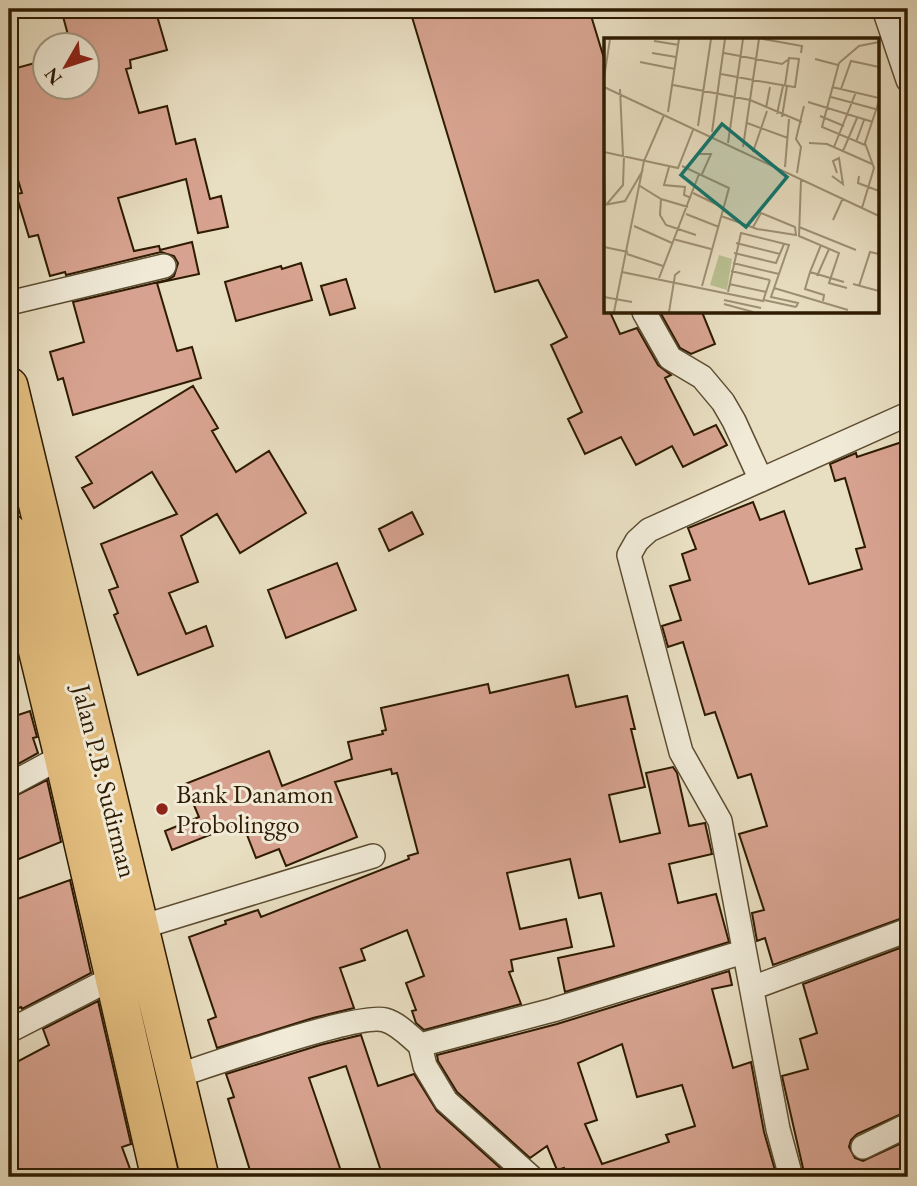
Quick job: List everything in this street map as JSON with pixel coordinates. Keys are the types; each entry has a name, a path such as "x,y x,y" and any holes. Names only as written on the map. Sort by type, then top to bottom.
{"main road":[{"name":"Jalan P.B. Sudirman","path":"9,386 200,1177"},
{"name":"Jalan P.B. Sudirman","path":"9,533 17,604 63,755 160,1177"}],"street":[{"path":"884,9 908,80"},
{"path":"9,303 163,266"},
{"path":"644,313 670,358 702,377 723,402 761,480"},
{"path":"791,1177 778,1129 720,821 681,752 629,555 637,541 649,530 908,414"},
{"path":"9,785 63,755"},
{"path":"141,927 373,856"},
{"path":"752,988 908,930"},
{"path":"420,1045 553,1010 743,952"},
{"path":"9,1031 114,976 149,962"},
{"path":"177,1076 341,1024 383,1019 398,1026 420,1045 425,1066 446,1101 531,1177"},
{"path":"863,1147 908,1125"}],"building":[{"path":"61,9 155,9 167,50 130,60 131,68 126,69 139,113 167,106 176,144 195,139 210,199 221,196 228,227 198,233 186,179 118,198 134,251 159,246 160,250 192,242 199,274 157,283 177,351 192,347 201,378 73,415 63,378 58,380 50,352 84,342 73,302 167,280 174,276 178,263 174,256 161,252 66,275 65,272 50,276 38,235 29,237 16,194 22,193 10,154 15,152 9,130 9,70 32,64 32,102 102,102 102,32 67,32"},
{"path":"441,9 589,9 604,58 604,313 610,313 620,334 637,328 658,365 671,375 665,378 694,435 716,425 727,445 683,467 672,446 636,465 621,437 585,454 568,419 582,412 551,345 567,337 538,280 495,292 412,17"},
{"path":"301,263 312,300 236,321 225,282"},
{"path":"346,279 355,308 330,315 321,286"},
{"path":"661,313 702,313 715,344 691,354 680,348"},
{"path":"193,386 218,428 212,431 236,472 269,451 306,513 240,553 217,514 181,536 198,582 169,593 186,634 206,626 213,646 138,675 114,615 118,613 109,590 118,587 101,544 177,514 152,472 94,508 82,488 92,483 76,457"},
{"path":"908,440 908,916 773,965 765,938 757,941 752,913 764,910 739,834 767,826 751,774 738,778 715,712 705,715 683,642 668,647 662,626 681,620 670,586 690,580 682,554 696,549 688,528 753,502 760,520 784,511 809,584 862,569 856,549 865,547 845,478 835,481 830,464 856,453 857,457"},
{"path":"412,512 423,534 389,551 379,529"},
{"path":"337,563 356,610 286,638 268,590"},
{"path":"568,675 576,707 627,696 635,729 631,729 645,787 609,795 620,842 660,833 646,773 673,767 677,773 689,826 705,823 712,854 669,864 678,903 716,894 729,942 565,992 558,958 614,946 601,893 579,898 570,859 507,873 520,929 566,919 572,947 511,960 513,971 509,972 521,1004 424,1030 416,1023 412,1011 416,1010 406,983 424,976 407,930 361,949 365,960 340,968 354,1008 217,1048 208,1020 216,1017 189,937 258,910 261,917 409,859 408,856 418,853 397,773 392,774 391,769 335,782 357,837 286,866 279,849 256,858 242,822 172,850 165,831 199,817 185,784 269,751 282,786 352,759 348,742 383,734 382,731 386,730 381,708 488,684 490,693"},
{"path":"30,711 37,737 33,738 38,753 9,769 9,718"},
{"path":"47,780 61,842 9,863 9,799"},
{"path":"70,880 91,973 22,1009 21,1007 9,1012 9,902"},
{"path":"908,945 908,1111 857,1134 849,1147 855,1158 863,1161 908,1140 908,1166 881,1177 805,1177 782,1076 808,1069 800,1039 817,1033 803,984"},
{"path":"729,971 732,985 712,989 733,1068 751,1062 764,1132 777,1177 567,1177 564,1168 557,1170 547,1146 530,1158 457,1092 437,1055 557,1024","holes":["622,1044 637,1097 682,1085 695,1126 666,1135 669,1142 602,1164 585,1124 597,1120 578,1063"]},
{"path":"98,1001 131,1144 122,1147 133,1177 9,1177 9,1066 49,1045 43,1029"},
{"path":"361,1035 378,1086 414,1074 437,1111 507,1174 502,1177 383,1177 346,1066 309,1078 343,1177 252,1177 228,1099 234,1097 226,1074"}],"place":[{"name":"Bank Danamon Probolinggo","path":"162,809"}]}
